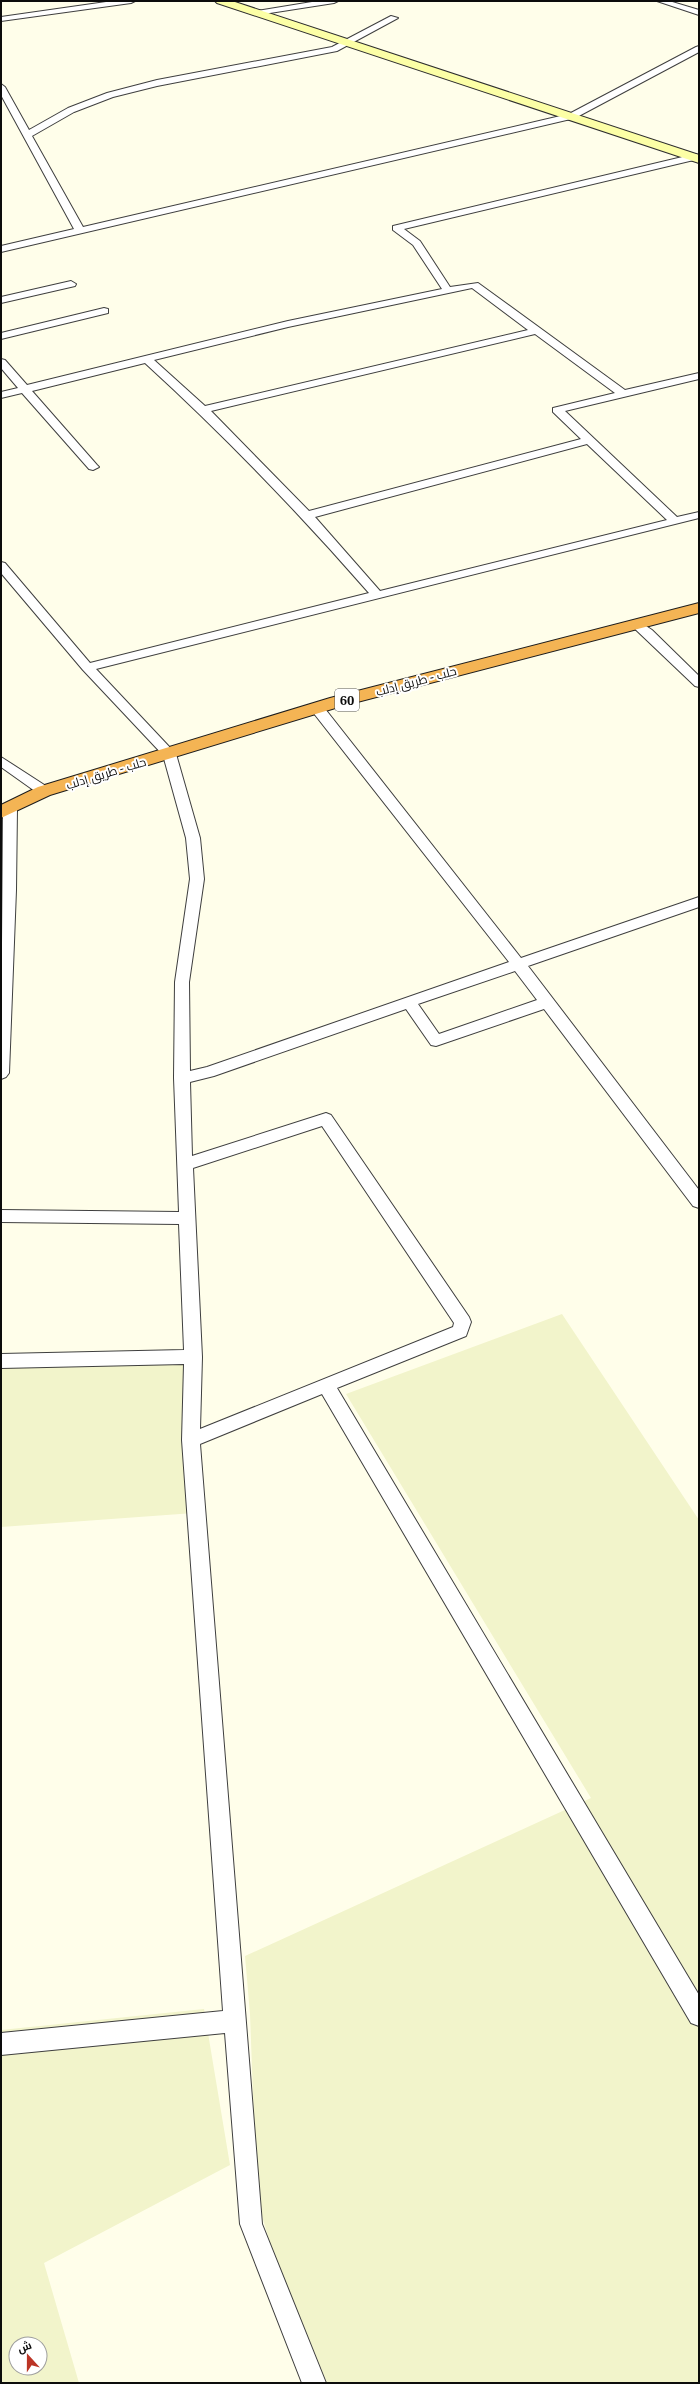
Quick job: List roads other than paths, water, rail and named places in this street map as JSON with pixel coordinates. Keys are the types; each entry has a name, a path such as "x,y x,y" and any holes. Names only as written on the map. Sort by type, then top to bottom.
{"highway":[{"name":"حلب - طريق إدلب","path":"5,810 44,791 317,708 699,608"}],"street":[{"path":"1,19 31,11 131,1"},
{"path":"221,1 697,158"},
{"path":"257,13 299,3 334,1"},
{"path":"661,1 699,13"},
{"path":"28,135 71,110 110,95 157,83 334,49 394,18"},
{"path":"1,249 572,116 699,49"},
{"path":"1,88 80,231"},
{"path":"448,291 417,243 396,228 697,158"},
{"path":"1,300 71,284"},
{"path":"1,395 288,324 474,285 623,394"},
{"path":"1,336 104,311"},
{"path":"203,410 536,331"},
{"path":"147,359 203,410 307,515 377,595"},
{"path":"1,362 93,468"},
{"path":"674,520 557,410 699,376"},
{"path":"307,515 589,440"},
{"path":"87,667 699,515"},
{"path":"1,566 87,667 169,754 193,838 196,879 182,982 184,1165 193,1357 191,1440 235,2021 251,2224 314,2383"},
{"path":"637,624 699,683"},
{"path":"317,708 518,964 699,1202"},
{"path":"1,761 44,791"},
{"path":"1,1073 5,810"},
{"path":"182,1078 209,1072 699,902"},
{"path":"409,1002 436,1041 547,1002"},
{"path":"184,1165 326,1119 463,1322 460,1331 191,1440"},
{"path":"1,1216 186,1218"},
{"path":"1,1361 193,1357"},
{"path":"326,1385 699,2015"},
{"path":"1,2044 235,2021"}]}
